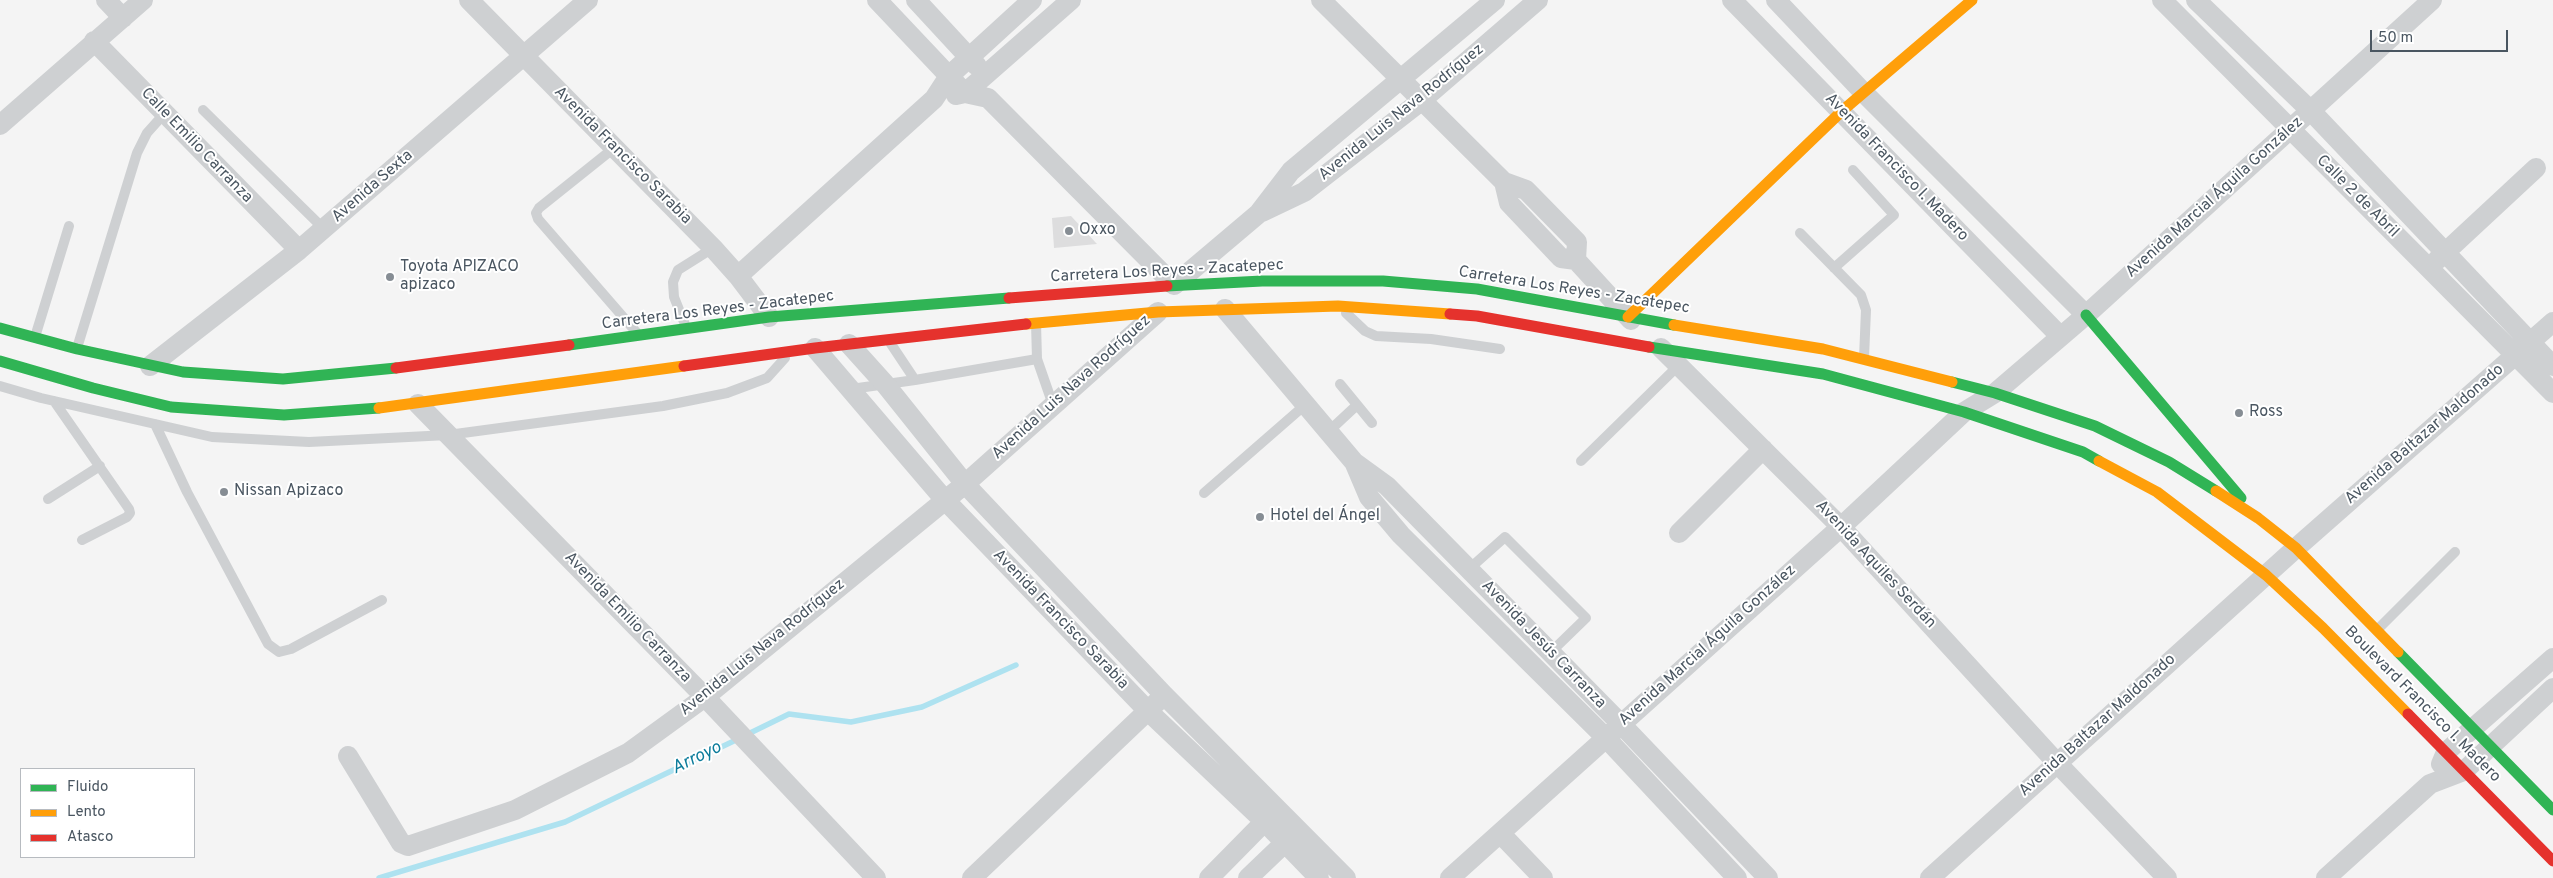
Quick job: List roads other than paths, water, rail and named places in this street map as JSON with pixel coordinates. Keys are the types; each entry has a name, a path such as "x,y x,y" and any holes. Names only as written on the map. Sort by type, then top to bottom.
{"main road":[{"path":"1628,317 1842,111 1972,0"},
{"name":"Carretera Los Reyes - Zacatepec","path":"0,328 77,349 183,372 282,379 443,363 769,318 1174,285 1262,282 1383,282 1477,289 1628,317 1823,349 1995,393 2095,426 2169,462 2258,518 2296,548"},
{"path":"0,361 93,388 171,407 284,415 418,404 815,348 889,341 1036,321 1158,312 1338,306 1477,316 1664,350 1823,374 1964,412 2082,452 2157,492 2266,575"},
{"path":"2086,315 2258,518"},
{"name":"Boulevard Francisco I. Madero","path":"2296,548 2553,810"},
{"name":"Boulevard Francisco I. Madero","path":"2266,575 2324,628 2553,861"}],"street":[{"path":"106,0 123,18"},
{"path":"0,124 143,0"},
{"name":"Avenida Francisco Sarabia","path":"469,0 713,248 738,276 769,318"},
{"name":"Avenida Sexta","path":"150,366 299,250 524,58 588,0"},
{"path":"876,0 965,93"},
{"path":"916,0 985,75 988,98"},
{"path":"965,93 1071,0"},
{"name":"Avenida Aquiles Serdán","path":"1321,0 1504,182 1509,203 1561,258 1576,260 1628,317 1664,350 1841,527 2057,763 2167,878"},
{"name":"Avenida Luis Nava Rodríguez","path":"1174,285 1258,214 1291,171 1401,81 1495,0"},
{"name":"Avenida Luis Nava Rodríguez","path":"1258,214 1304,192 1421,101 1538,0"},
{"name":"Avenida Francisco I. Madero","path":"1732,0 2060,336"},
{"name":"Avenida Francisco I. Madero","path":"1776,0 1863,92 2086,315"},
{"name":"Calle 2 de Abril","path":"2162,0 2288,129 2553,393"},
{"name":"Avenida Marcial Águila González","path":"1450,878 1841,527 1964,412 1995,393 2086,315 2288,129 2311,111 2432,0"},
{"path":"738,276 934,99 948,76 1028,3 1042,25"},
{"path":"2185,24 2200,4"},
{"name":"Calle 2 de Abril","path":"2200,4 2311,111 2553,366"},
{"name":"Calle Emilio Carranza","path":"94,41 299,250"},
{"path":"934,99 965,93 988,98 1174,285"},
{"path":"2427,267 2446,252 2536,168"},
{"path":"1941,214 1963,192"},
{"name":"Avenida Jesús Carranza","path":"1225,309 1354,462 1387,486 1621,724 1768,878"},
{"name":"Avenida Luis Nava Rodríguez","path":"348,756 401,843 408,846 515,810 628,754 705,697 965,484 1158,312"},
{"name":"Avenida Baltazar Maldonado","path":"1930,878 2296,548 2553,322"},
{"name":"Avenida Francisco Sarabia","path":"849,344 885,384 965,484 1164,695 1271,815 1292,836 1346,878"},
{"name":"Avenida Francisco Sarabia","path":"815,348 852,389 944,500 1148,711 1271,815"},
{"name":"Avenida Emilio Carranza","path":"418,404 705,697 876,878"},
{"path":"1679,533 1763,449"},
{"name":"Avenida Jesús Carranza","path":"1354,462 1370,497 1401,535 1606,738 1737,878"},
{"path":"2430,784 2446,752 2553,658"},
{"path":"2326,878 2430,784 2464,771 2492,747 2553,688"},
{"path":"972,878 1164,695"},
{"path":"1209,878 1271,815"},
{"path":"1500,833 1544,878"},
{"path":"1248,878 1292,836"},
{"name":"Avenida Francisco Sarabia","path":"1292,836 1319,878"}],"lane":[{"path":"203,110 324,229"},
{"path":"77,349 137,153 147,133 164,114"},
{"path":"614,148 539,208 536,213 538,219 639,336"},
{"path":"1834,268 1894,215 1853,170"},
{"path":"35,338 69,226"},
{"path":"1800,233 1861,295 1866,310 1864,359"},
{"path":"687,329 674,297 672,282 678,270 713,248"},
{"path":"1338,306 1366,331 1376,336 1449,341 1500,350"},
{"path":"1036,321 1037,359 1053,405"},
{"path":"889,341 915,380"},
{"path":"0,386 54,401 212,437 309,442 448,434 663,406 727,394 767,378 791,352"},
{"path":"852,389 1037,359"},
{"path":"1581,460 1679,365"},
{"path":"1340,384 1372,424"},
{"path":"54,401 129,508 130,513 82,540"},
{"path":"1204,493 1305,405"},
{"path":"1328,432 1357,405"},
{"path":"155,424 187,492 268,644 279,652 291,650 382,600"},
{"path":"48,499 100,466"},
{"path":"1469,569 1505,537 1586,618 1551,652"},
{"path":"2378,630 2455,552"}],"waterway":[{"name":"Arroyo","path":"746,735 789,714 851,722 922,707 1016,665"},
{"name":"Arroyo","path":"379,878 565,822 738,739"}],"place":[{"name":"Oxxo","path":"1069,231"},
{"name":"Toyota APIZACO apizaco","path":"390,277"},
{"name":"Ross","path":"2239,413"},
{"name":"Nissan Apizaco","path":"224,492"},
{"name":"Hotel del Ángel","path":"1260,517"}]}
